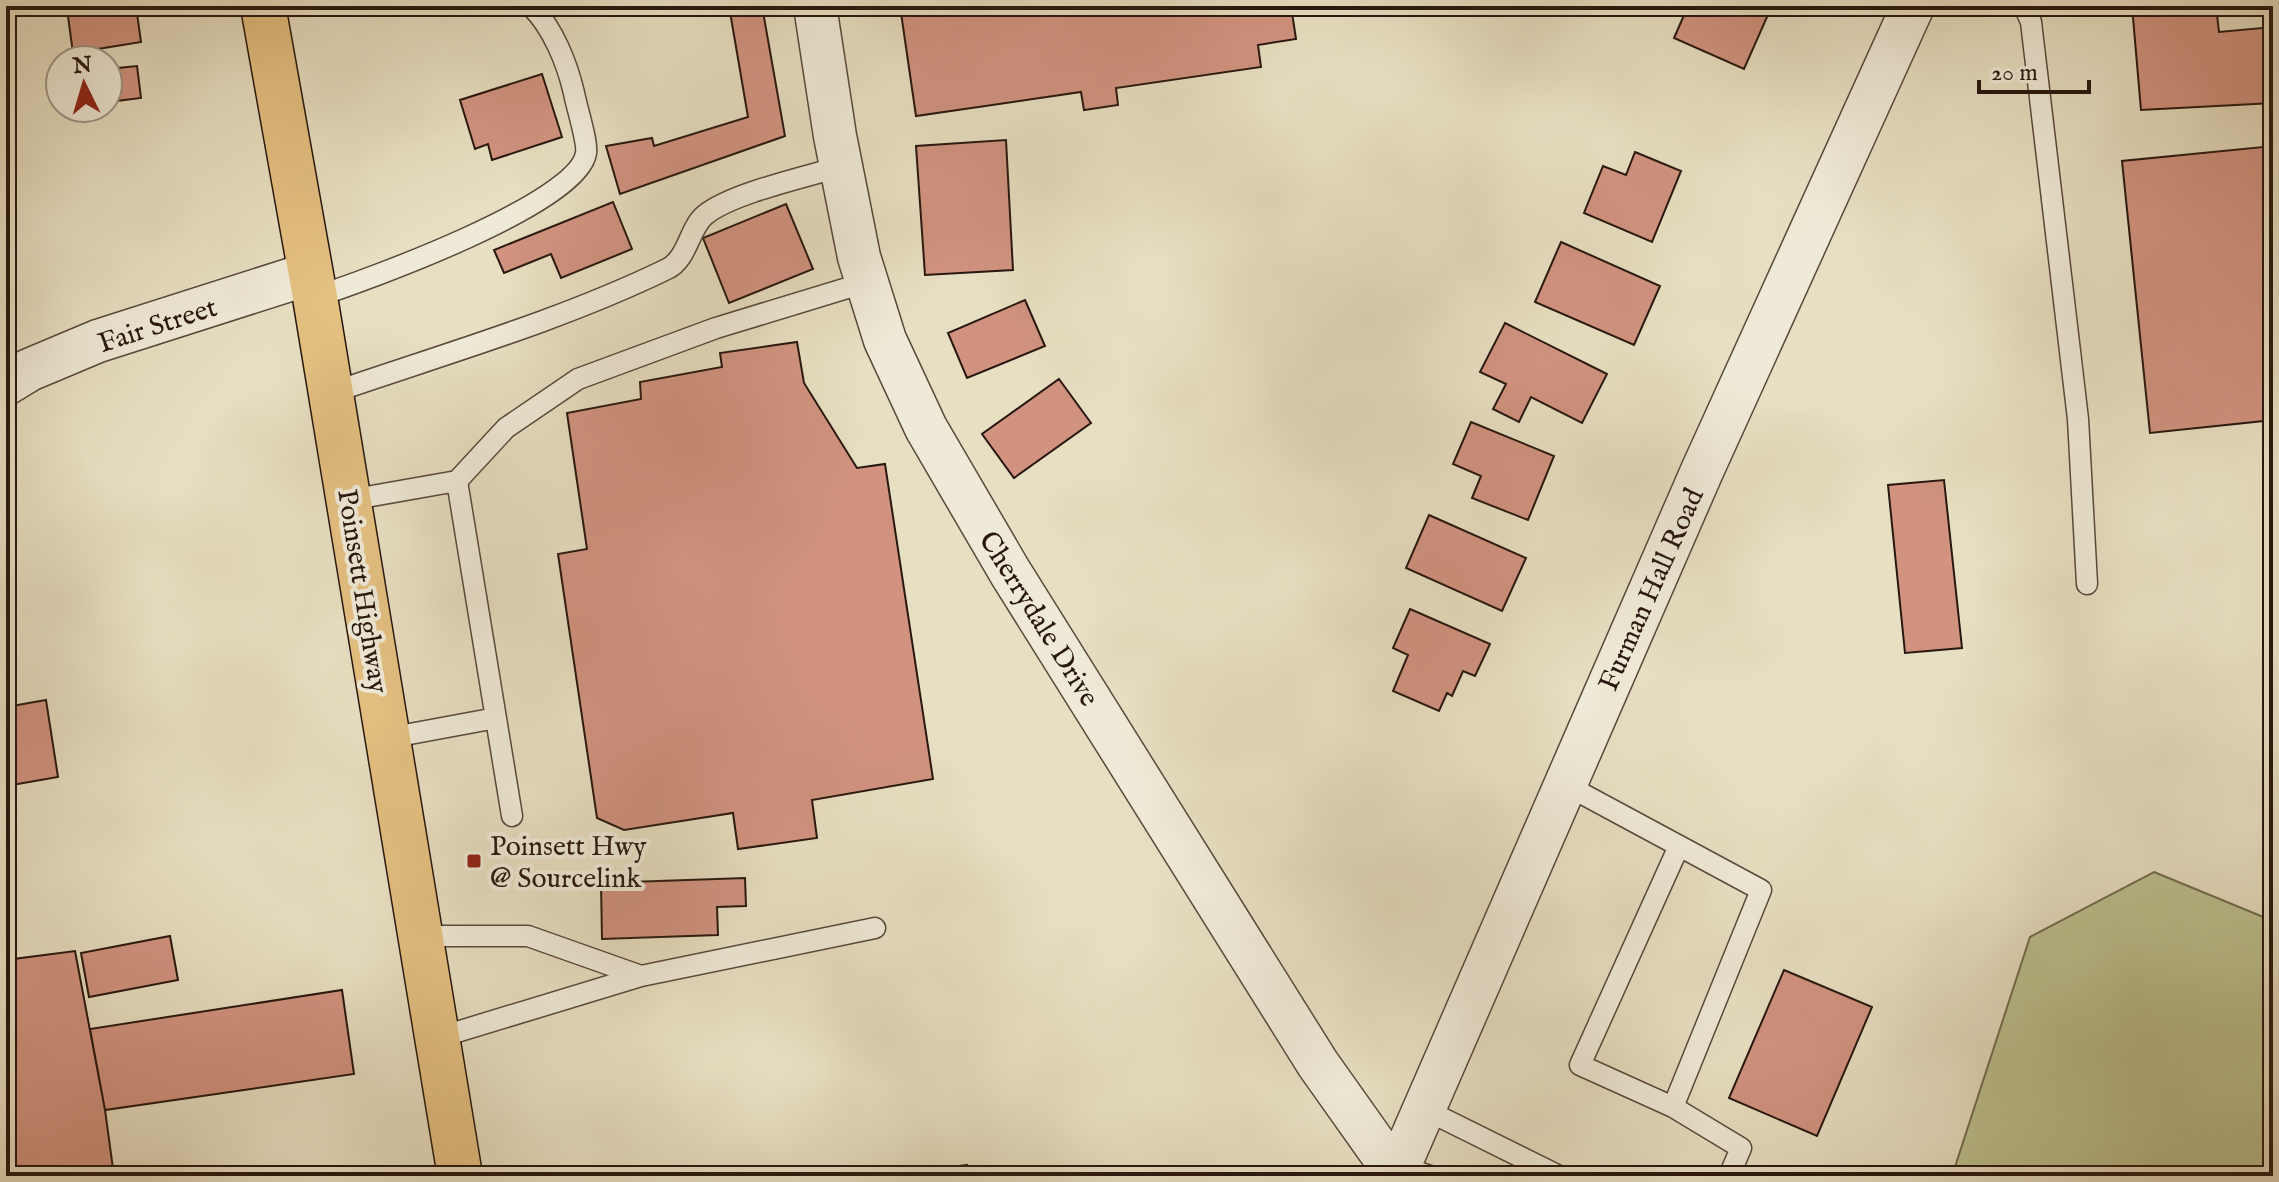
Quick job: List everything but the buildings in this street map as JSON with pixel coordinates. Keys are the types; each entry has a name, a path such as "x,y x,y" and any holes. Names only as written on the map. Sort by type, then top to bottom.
{"highway":[{"name":"Poinsett Highway","path":"263,6 313,285 460,1176"}],"street":[{"name":"Cherrydale Drive","path":"815,6 859,257 885,340 926,428 1003,559 1318,1064 1405,1173"},
{"name":"Furman Hall Road","path":"1405,1173 1426,1110 1702,471 1913,6"},
{"name":"Fair Street","path":"6,384 29,370 98,341 313,285"}],"lane":[{"path":"313,285 378,277 464,240 551,193 577,173 586,152 570,74 543,18 531,6"},
{"path":"2024,6 2031,22 2078,419 2087,584"},
{"path":"331,393 537,322 672,267 689,244 702,217 726,201 842,166"},
{"path":"349,500 457,481 506,428 578,379 716,328 867,282"},
{"path":"457,481 512,816"},
{"path":"388,738 496,718"},
{"path":"1566,785 1761,890 1673,1107"},
{"path":"1679,846 1580,1065 1673,1107 1741,1148 1729,1176"},
{"path":"437,1038 641,976 875,928"},
{"path":"420,936 528,936 641,976"},
{"path":"1426,1110 1559,1176"}],"green space":[{"path":"2154,872 2273,921 2273,1176 1952,1176 2030,937"}],"place":[{"name":"Poinsett Hwy @ Sourcelink","path":"474,861"}]}
